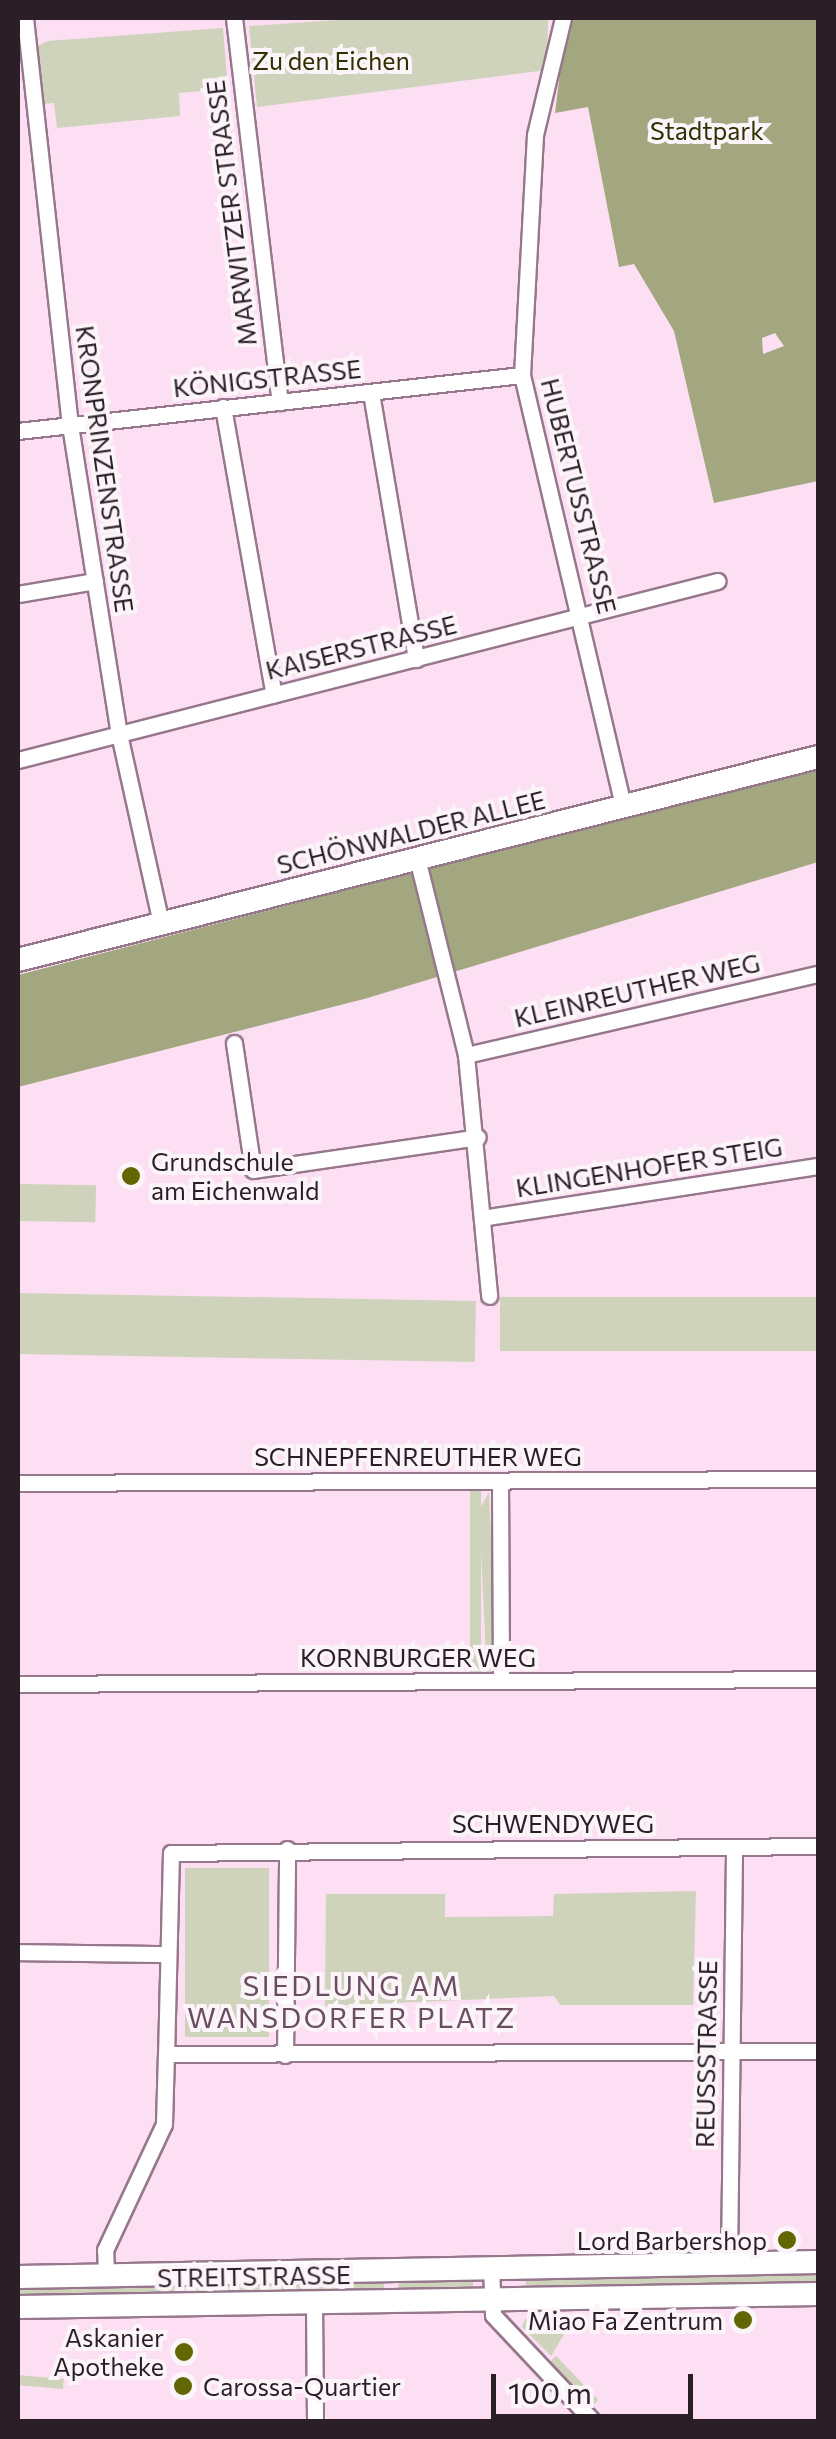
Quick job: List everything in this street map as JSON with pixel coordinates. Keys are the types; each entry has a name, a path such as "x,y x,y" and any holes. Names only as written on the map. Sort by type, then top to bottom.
{"main road":[{"name":"SCHÖNWALDER ALLEE","path":"18,960 818,757"},
{"name":"STREITSTRASSE","path":"18,2276 818,2262"},
{"name":"STREITSTRASSE","path":"18,2307 818,2294"}],"street":[{"name":"KRONPRINZENSTRASSE","path":"25,18 70,425 119,734 161,923"},
{"name":"MARWITZER STRASSE","path":"234,18 280,402"},
{"name":"HUBERTUSSTRASSE","path":"563,18 535,135 522,375 624,807"},
{"name":"KÖNIGSTRASSE","path":"18,431 522,375"},
{"path":"371,392 416,659"},
{"path":"224,407 274,695"},
{"path":"18,594 95,581"},
{"name":"KAISERSTRASSE","path":"18,760 716,581"},
{"path":"418,858 466,1055 488,1217 489,1296"},
{"name":"KLEINREUTHER WEG","path":"466,1055 818,974"},
{"path":"234,1043 253,1170 478,1138"},
{"name":"KLINGENHOFER STEIG","path":"488,1217 818,1166"},
{"name":"SCHNEPFENREUTHER WEG","path":"18,1484 818,1478"},
{"path":"500,1480 502,1681"},
{"name":"KORNBURGER WEG","path":"18,1684 818,1678"},
{"name":"REUSSSTRASSE","path":"729,2262 734,1846"},
{"name":"SCHWENDYWEG","path":"167,1954 171,1853 818,1846"},
{"path":"285,2055 287,1849"},
{"path":"18,1952 167,1954 164,2124 105,2250 106,2274"},
{"path":"166,2054 818,2051"},
{"path":"491,2267 493,2316 594,2422"},
{"path":"314,2302 316,2422"}],"green space":[{"name":"Zu den Eichen","path":"366,18 548,18 547,70 257,107 249,26"},
{"name":"Stadtpark","path":"567,18 818,18 818,481 714,503 674,331 634,264 619,267 588,107 555,113","holes":["775,333 784,346 763,354 762,338"]},
{"name":"Zu den Eichen","path":"223,28 228,89 179,93 180,116 57,128 54,103 40,104 35,47 48,41"},
{"path":"818,768 818,862 364,999 18,1087 18,975"},
{"path":"19,1184 96,1185 95,1222 18,1221"},
{"path":"18,1293 476,1301 475,1362 18,1354"},
{"path":"500,1297 818,1297 818,1351 500,1351"},
{"path":"470,1491 481,1491 481,1672 470,1672"},
{"path":"489,1492 497,1666 487,1676 479,1510"},
{"path":"185,1868 269,1868 269,2037 185,2037"},
{"path":"696,1891 693,2005 560,2005 554,1996 325,2006 326,1894 445,1894 445,1917 553,1916 554,1894"},
{"path":"526,2271 818,2271 818,2285 526,2285"},
{"path":"473,2277 473,2289 398,2289 399,2279"},
{"path":"384,2281 384,2290 18,2299 18,2283"},
{"path":"574,2318 551,2356 522,2327 525,2319"},
{"path":"556,2356 598,2400 593,2405 550,2362"},
{"path":"18,2375 64,2379 63,2389 18,2385"}],"place":[{"name":"Grundschule am Eichenwald","path":"131,1176"},
{"name":"Lord Barbershop","path":"787,2240"},
{"name":"Miao Fa Zentrum","path":"743,2320"},
{"name":"Askanier Apotheke","path":"184,2352"},
{"name":"Carossa-Quartier","path":"183,2386"}],"district":[{"name":"SIEDLUNG AM WANSDORFER PLATZ","path":"352,2001"}]}
